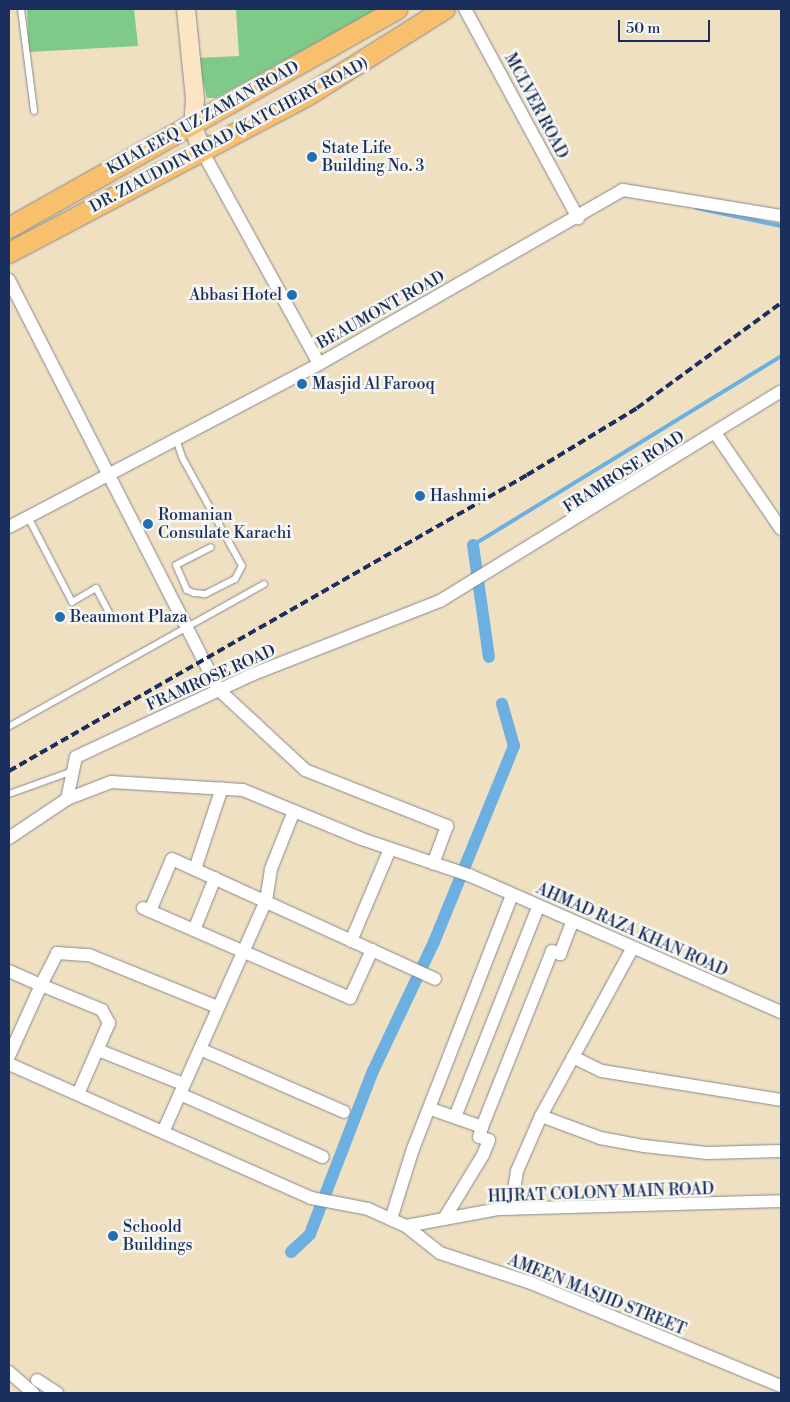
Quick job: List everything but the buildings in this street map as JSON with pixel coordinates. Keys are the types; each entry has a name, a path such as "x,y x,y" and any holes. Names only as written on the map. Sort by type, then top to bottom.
{"main road":[{"name":"KHALEEQ UZ ZAMAN ROAD","path":"9,228 397,9"},
{"name":"DR. ZIAUDDIN ROAD (KATCHERY ROAD)","path":"9,253 201,149 307,96 445,9"}],"street":[{"path":"186,9 195,98 193,125 201,149 319,364"},
{"name":"MCLVER ROAD","path":"465,9 578,218"},
{"name":"BEAUMONT ROAD","path":"9,527 319,364 578,218 623,190 781,216"},
{"path":"9,280 187,624 219,690 304,770 447,826 433,864"},
{"name":"FRAMROSE ROAD","path":"70,772 76,757 219,690 465,588 716,434 781,390"},
{"path":"716,434 780,524"},
{"path":"9,838 67,799 70,772"},
{"name":"AHMAD RAZA KHAN ROAD","path":"67,799 111,782 244,790 390,849 471,876 572,923 781,1012"},
{"path":"195,869 222,788"},
{"path":"163,1132 266,902 271,869 294,811"},
{"path":"351,941 390,849"},
{"path":"372,950 350,998 244,950 146,910 172,859 215,878 266,902 372,950 435,979"},
{"path":"194,930 215,878"},
{"path":"391,1219 512,895"},
{"path":"455,1117 538,907"},
{"path":"444,1219 483,1155 489,1140 479,1136 482,1127 552,951 560,954 572,923"},
{"path":"511,1209 518,1172 541,1116 632,949"},
{"path":"9,1056 57,953 79,953 102,958 218,1008"},
{"path":"9,971 107,1014 109,1022 78,1094"},
{"path":"200,1049 344,1112"},
{"path":"98,1050 323,1157"},
{"path":"573,1057 602,1071 781,1100"},
{"path":"9,1064 311,1198 337,1201 406,1226"},
{"path":"432,1109 482,1127"},
{"path":"541,1116 600,1138 644,1146 706,1153 781,1150"},
{"name":"HIJRAT COLONY MAIN ROAD","path":"406,1226 511,1209 781,1201"},
{"name":"AMEEN MASJID STREET","path":"406,1226 440,1253 539,1286 781,1386"},
{"path":"9,1372 33,1393"},
{"path":"37,1380 56,1393"}],"lane":[{"path":"21,9 34,111"},
{"path":"176,438 192,474 242,566 235,579 205,594 187,590 176,565 211,547"},
{"path":"28,517 72,602 96,588 113,620"},
{"path":"10,726 187,624 264,584"},
{"path":"9,794 70,772"}],"green space":[{"path":"27,9 134,9 138,46 29,52"},
{"path":"236,9 377,9 216,98 207,98 197,58 239,56"}],"waterway":[{"path":"697,208 781,226"},
{"path":"473,545 781,356"},
{"path":"473,545 489,657"},
{"path":"291,1252 310,1234 373,1071 434,942 514,746 502,704"}],"railway":[{"path":"9,771 527,475 637,408 781,303"}],"place":[{"name":"State Life Building No. 3","path":"312,157"},
{"name":"Abbasi Hotel","path":"292,295"},
{"name":"Masjid Al Farooq","path":"302,384"},
{"name":"Hashmi","path":"420,496"},
{"name":"Romanian Consulate Karachi","path":"148,524"},
{"name":"Beaumont Plaza","path":"60,617"},
{"name":"Schoold Buildings","path":"113,1236"}]}
